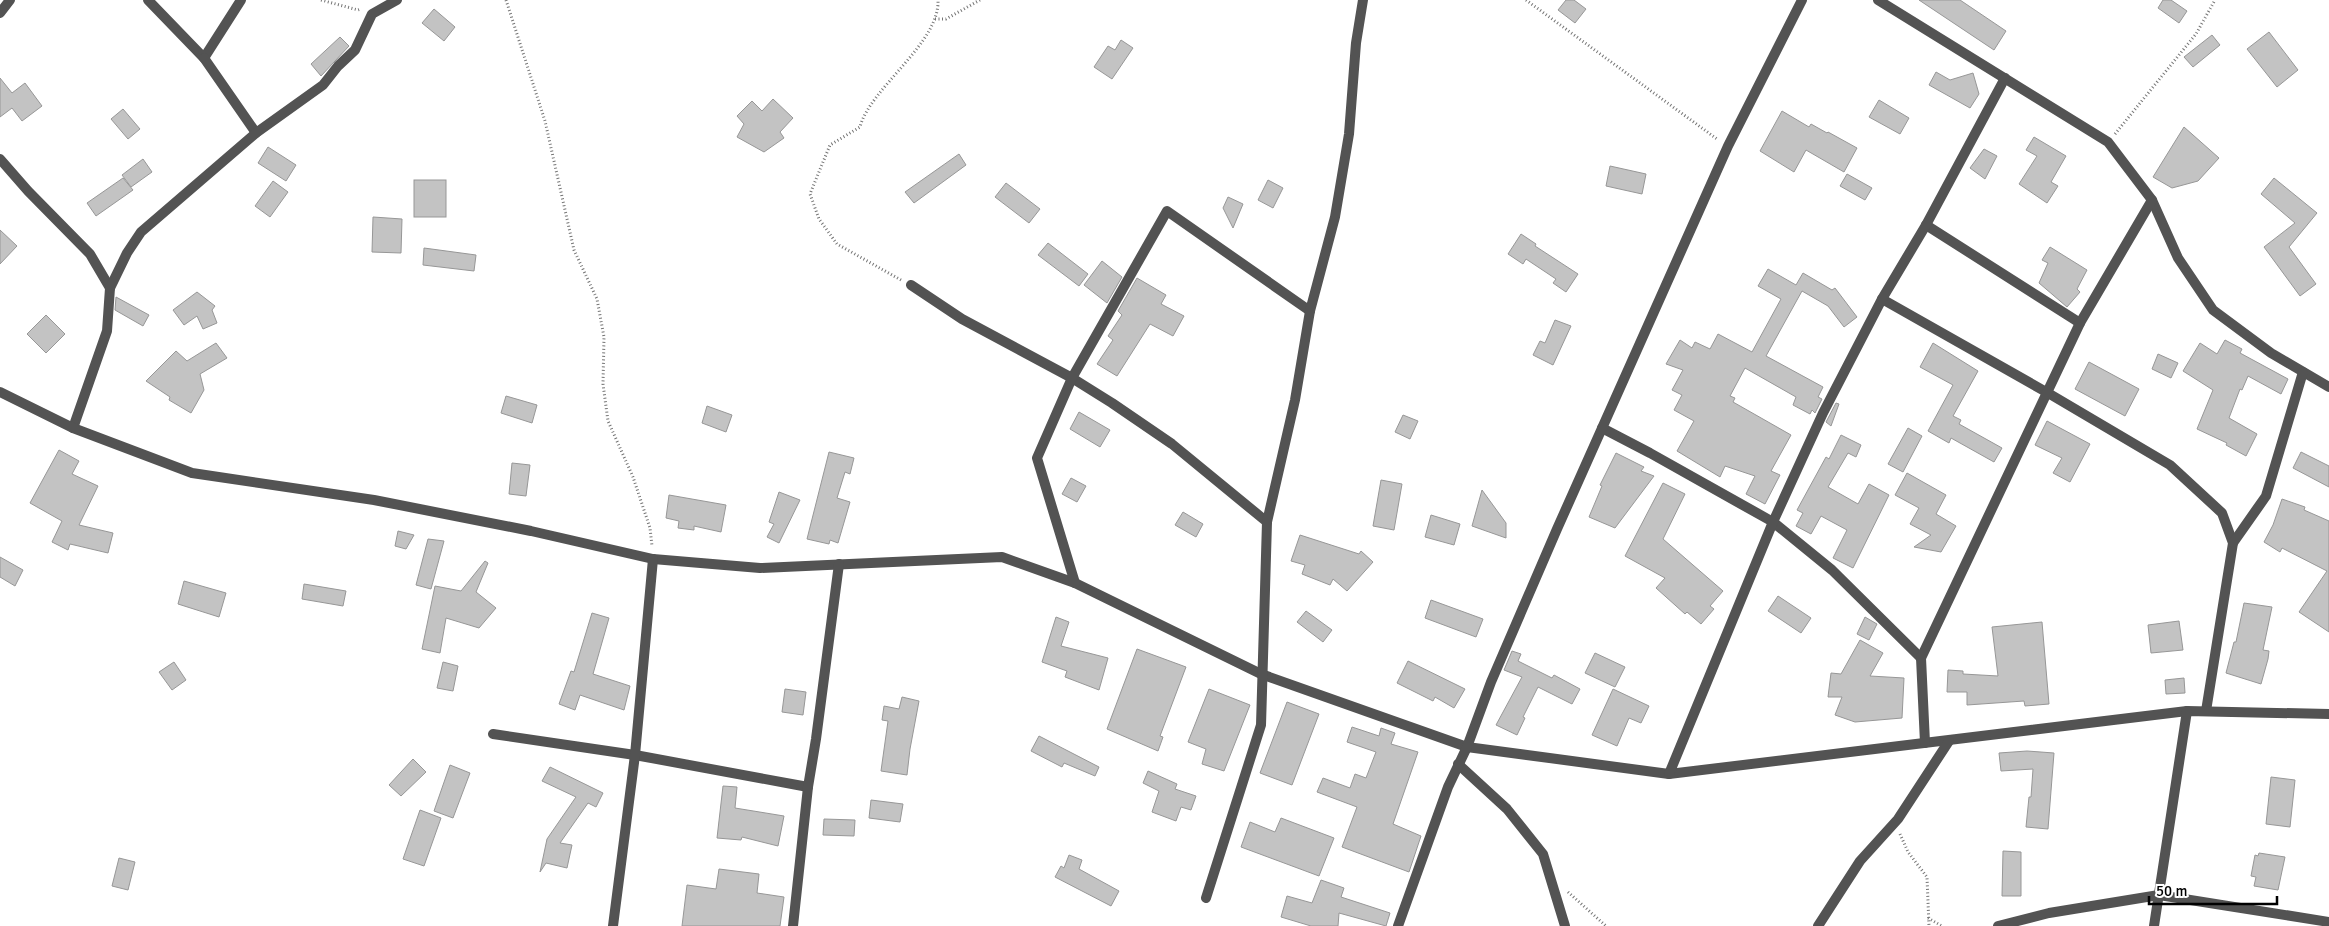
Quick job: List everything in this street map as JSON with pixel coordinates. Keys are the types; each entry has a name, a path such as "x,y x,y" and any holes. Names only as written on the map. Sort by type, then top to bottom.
{"street":[{"path":"0,13 10,0"},
{"path":"148,0 204,58 256,133"},
{"path":"204,58 241,0"},
{"path":"73,428 107,331 110,288 127,253 141,232 256,133 323,85 338,66 355,50 372,14 397,0"},
{"path":"1206,898 1260,724 1268,522 1295,400 1310,311 1335,218 1349,134 1356,43 1363,0"},
{"path":"1398,926 1458,764 1467,747 1491,682 1728,146 1802,0"},
{"path":"1878,0 2108,142 2152,200 2178,258 2213,310 2271,354 2329,387"},
{"path":"1669,774 1773,522 1823,413 1882,299 1926,225 2005,78"},
{"path":"0,159 28,191 90,254 110,288"},
{"path":"1924,743 1921,658 2080,323 2152,200"},
{"path":"1075,583 1037,458 1072,378 1167,211 1310,311"},
{"path":"1926,225 2080,323"},
{"path":"910,285 962,319 1072,378 1172,444 1268,522"},
{"path":"1882,299 2170,465 2222,513 2233,544"},
{"path":"2206,711 2233,544 2266,496 2303,372"},
{"path":"0,392 73,428 192,473 374,500 532,531 653,559 760,568 1002,557 1075,583 1261,674 1467,747 1669,774 2187,711 2329,714"},
{"path":"1602,428 1773,522 1832,570 1921,658"},
{"path":"613,926 635,754 653,559"},
{"path":"793,926 808,787 839,564"},
{"path":"2154,926 2187,711"},
{"path":"493,734 635,754 808,787"},
{"path":"1818,926 1860,861 1898,819 1949,741"},
{"path":"1458,764 1506,809 1543,854 1554,884 1565,926"},
{"path":"1998,926 2049,913 2159,895 2329,922"}],"path":[{"path":"321,0 358,10 364,7"},
{"path":"506,0 545,121 574,250 597,299 604,337 603,384 608,421 633,477 650,528 653,559"},
{"path":"910,285 837,244 819,219 810,194 830,145 860,128 863,114 913,53 935,19 938,0"},
{"path":"935,19 946,19 980,0"},
{"path":"1526,0 1728,146"},
{"path":"2108,142 2196,34 2215,0"},
{"path":"1898,819 1900,837 1908,852 1927,877 1929,926"},
{"path":"1554,884 1572,894 1606,926"},
{"path":"1928,917 1942,926"}],"building":[{"path":"1566,0 1574,0 1586,9 1575,23 1558,10"},
{"path":"1919,0 1960,0 2006,31 1994,50"},
{"path":"2163,0 2171,0 2187,11 2179,23 2158,8"},
{"path":"434,9 455,27 444,41 422,23"},
{"path":"2269,32 2298,70 2277,87 2247,49"},
{"path":"2212,35 2220,45 2193,67 2184,57"},
{"path":"340,37 349,46 321,76 311,64"},
{"path":"1121,40 1133,48 1112,79 1094,67 1108,46 1115,50"},
{"path":"1936,72 1950,80 1973,73 1979,94 1970,108 1929,85"},
{"path":"0,78 12,93 25,83 42,106 22,121 12,108 0,117"},
{"path":"773,99 793,118 780,132 784,138 764,152 737,137 744,124 737,116 752,101 762,111"},
{"path":"1879,100 1909,118 1900,134 1869,117"},
{"path":"123,109 140,129 128,139 111,119"},
{"path":"1782,111 1809,127 1811,124 1857,148 1844,172 1806,150 1794,172 1760,151"},
{"path":"2184,127 2219,158 2198,181 2172,188 2153,177"},
{"path":"2034,137 2066,156 2051,182 2058,186 2047,203 2019,184 2037,156 2026,150"},
{"path":"268,147 296,165 286,181 258,163"},
{"path":"1984,149 1997,156 1985,179 1970,168"},
{"path":"959,154 966,165 914,203 905,192"},
{"path":"143,159 152,172 131,187 122,175"},
{"path":"1610,166 1646,174 1642,194 1606,186"},
{"path":"1847,174 1872,188 1865,200 1840,186"},
{"path":"123,178 133,190 96,216 87,203"},
{"path":"2274,178 2317,213 2289,247 2316,284 2300,296 2264,247 2295,223 2261,194"},
{"path":"414,180 446,180 446,217 414,217"},
{"path":"1268,180 1283,188 1273,208 1258,200"},
{"path":"273,181 288,192 270,217 255,206"},
{"path":"1006,183 1040,209 1029,223 995,197"},
{"path":"1228,197 1243,204 1233,228 1223,208"},
{"path":"373,217 402,219 401,253 372,252"},
{"path":"0,230 17,246 0,264"},
{"path":"1521,234 1536,244 1535,246 1578,274 1566,292 1553,283 1556,279 1526,259 1523,264 1508,254"},
{"path":"1048,243 1088,274 1079,286 1038,255"},
{"path":"2050,247 2087,270 2077,289 2080,292 2067,307 2039,283 2048,263 2042,260"},
{"path":"424,248 476,255 474,271 423,265"},
{"path":"1102,261 1122,277 1107,303 1084,285"},
{"path":"1768,269 1796,285 1803,273 1832,290 1835,288 1857,317 1844,327 1828,306 1802,291 1766,356 1823,387 1818,397 1822,399 1815,413 1812,410 1810,414 1793,405 1796,397 1745,368 1730,396 1735,398 1733,402 1791,435 1771,471 1780,475 1765,504 1746,494 1755,476 1725,466 1720,477 1677,451 1694,421 1674,410 1682,395 1672,390 1683,370 1666,364 1680,340 1692,348 1695,342 1710,349 1718,334 1752,352 1781,299 1758,286"},
{"path":"1137,278 1166,295 1161,304 1184,316 1173,336 1150,324 1117,376 1097,364 1113,340 1108,336 1122,315 1118,311"},
{"path":"197,292 215,306 212,310 217,323 203,329 197,316 184,325 173,310"},
{"path":"116,297 149,315 143,326 115,310"},
{"path":"46,315 65,334 46,353 27,334"},
{"path":"1555,320 1571,326 1553,365 1533,355 1540,341 1545,343"},
{"path":"2225,340 2242,349 2240,353 2288,379 2281,394 2248,376 2242,390 2240,389 2229,418 2257,434 2246,456 2226,445 2227,443 2197,429 2213,390 2183,371 2200,343 2217,354"},
{"path":"216,343 227,358 200,374 204,390 191,413 169,400 170,397 146,381 176,351 187,361"},
{"path":"1933,343 1978,371 1953,416 1961,420 1959,424 2002,448 1994,462 1951,438 1949,443 1928,431 1953,385 1920,367"},
{"path":"2158,354 2178,363 2171,378 2152,369"},
{"path":"2089,362 2139,389 2125,416 2075,389"},
{"path":"506,396 537,405 532,423 501,413"},
{"path":"1836,403 1839,404 1831,426 1826,422"},
{"path":"707,406 732,415 726,432 702,423"},
{"path":"1079,412 1110,430 1100,447 1070,429"},
{"path":"1403,415 1418,421 1410,439 1395,432"},
{"path":"2047,421 2090,444 2070,482 2053,473 2062,458 2035,445"},
{"path":"1908,428 1922,436 1903,472 1888,464"},
{"path":"1841,435 1861,445 1856,457 1848,453 1828,487 1858,504 1869,484 1889,495 1853,568 1833,558 1847,530 1821,516 1811,534 1796,526 1803,513 1797,510 1826,457 1829,459"},
{"path":"59,450 79,461 72,474 98,486 79,525 113,533 108,553 70,544 68,550 52,542 62,521 30,503"},
{"path":"829,452 854,458 850,474 845,472 837,498 850,502 838,543 830,540 829,544 807,539"},
{"path":"2301,452 2329,466 2329,487 2293,468"},
{"path":"1616,453 1644,467 1641,471 1654,476 1615,528 1589,517 1602,486 1600,485"},
{"path":"512,463 530,465 526,496 509,494"},
{"path":"1907,473 1946,495 1936,514 1956,526 1941,552 1914,547 1931,535 1910,524 1919,508 1895,495"},
{"path":"1071,478 1086,486 1077,502 1062,494"},
{"path":"1381,480 1402,484 1394,530 1373,526"},
{"path":"1663,483 1685,494 1663,539 1723,591 1710,606 1714,609 1701,624 1687,612 1685,614 1656,588 1665,578 1625,556"},
{"path":"1482,490 1506,523 1506,538 1472,526"},
{"path":"779,492 800,500 779,543 767,537 774,524 769,522"},
{"path":"669,495 726,505 721,532 694,526 694,530 678,528 679,521 666,518"},
{"path":"2282,499 2305,507 2304,510 2329,521 2329,632 2299,612 2327,571 2282,548 2280,552 2264,542 2273,525"},
{"path":"1183,512 1203,524 1196,537 1175,525"},
{"path":"1431,515 1460,524 1454,545 1425,537"},
{"path":"398,531 414,535 406,549 395,546"},
{"path":"1300,535 1359,554 1361,551 1373,562 1347,591 1333,579 1330,585 1302,574 1305,565 1291,561"},
{"path":"428,539 444,541 431,589 416,585"},
{"path":"0,557 23,570 15,586 0,577"},
{"path":"485,561 488,563 476,592 496,608 479,628 446,618 440,653 422,649 435,586 461,591"},
{"path":"184,581 226,593 219,617 178,604"},
{"path":"304,584 346,591 343,606 302,599"},
{"path":"1778,596 1811,618 1801,633 1768,611"},
{"path":"1431,600 1483,619 1476,637 1425,618"},
{"path":"2244,603 2272,607 2263,650 2269,651 2268,659 2261,684 2226,673 2234,642 2236,642"},
{"path":"1306,611 1332,630 1323,642 1297,622"},
{"path":"592,613 609,618 593,674 630,686 624,710 580,695 575,710 559,704 571,671 574,672"},
{"path":"1056,617 1069,622 1061,646 1108,658 1099,690 1065,677 1067,671 1042,662"},
{"path":"1865,617 1877,624 1869,640 1857,634"},
{"path":"2179,621 2183,650 2151,653 2148,625"},
{"path":"2042,622 2049,704 2025,706 2024,701 1967,705 1967,692 1947,692 1948,670 1963,671 1963,674 1998,676 1992,627"},
{"path":"1860,640 1883,653 1870,676 1904,678 1902,718 1855,722 1835,715 1842,697 1828,697 1831,673 1841,674"},
{"path":"1137,649 1186,667 1160,736 1163,737 1158,751 1107,729"},
{"path":"1512,651 1521,654 1518,661 1552,678 1554,675 1580,689 1572,704 1538,687 1523,717 1525,718 1517,735 1496,725 1522,677 1504,670"},
{"path":"1595,653 1625,667 1615,687 1585,673"},
{"path":"1408,661 1465,689 1454,708 1435,697 1433,701 1397,683"},
{"path":"174,662 186,680 172,690 159,672"},
{"path":"443,662 458,666 453,691 437,688"},
{"path":"2184,678 2185,693 2166,694 2165,680"},
{"path":"785,689 806,692 803,715 782,712"},
{"path":"1209,689 1250,705 1224,771 1202,764 1206,749 1188,742"},
{"path":"1613,689 1649,706 1641,723 1629,718 1617,746 1592,735"},
{"path":"902,697 919,701 907,775 881,771 888,721 882,720 884,706 899,709"},
{"path":"1287,702 1319,714 1292,785 1260,773"},
{"path":"1352,727 1379,736 1381,728 1395,733 1391,744 1418,752 1393,824 1421,836 1409,872 1342,847 1357,807 1317,792 1323,778 1350,788 1355,774 1366,778 1376,752 1347,742"},
{"path":"1039,736 1099,767 1095,776 1064,763 1062,767 1031,751"},
{"path":"2027,751 2054,753 2048,829 2026,827 2033,769 2001,771 1999,753"},
{"path":"413,759 426,772 401,796 389,785"},
{"path":"450,765 470,773 453,818 434,811"},
{"path":"550,767 603,793 596,807 588,803 560,843 572,845 567,868 546,863 540,872 547,839 576,797 542,781"},
{"path":"1148,771 1177,784 1175,789 1196,796 1191,810 1181,807 1176,821 1152,812 1159,791 1143,783"},
{"path":"2271,777 2295,780 2290,827 2266,824"},
{"path":"723,786 737,787 735,808 784,816 778,846 742,837 741,840 717,838"},
{"path":"871,800 903,804 900,822 869,818"},
{"path":"420,810 441,818 424,866 403,859"},
{"path":"1281,818 1334,838 1319,876 1241,847 1250,822 1275,832"},
{"path":"824,819 855,820 854,836 823,835"},
{"path":"2003,851 2021,852 2021,896 2002,896"},
{"path":"2259,853 2285,857 2278,890 2254,886 2256,877 2251,876 2255,855 2258,856"},
{"path":"1069,855 1082,860 1079,869 1119,891 1111,906 1055,877 1061,866 1064,868"},
{"path":"119,858 135,862 128,890 112,886"},
{"path":"719,869 759,874 757,893 784,897 780,926 682,926 687,885 716,889"},
{"path":"1321,880 1344,888 1341,897 1390,913 1386,926 1339,913 1338,926 1311,926 1281,917 1287,896 1312,903"}]}
